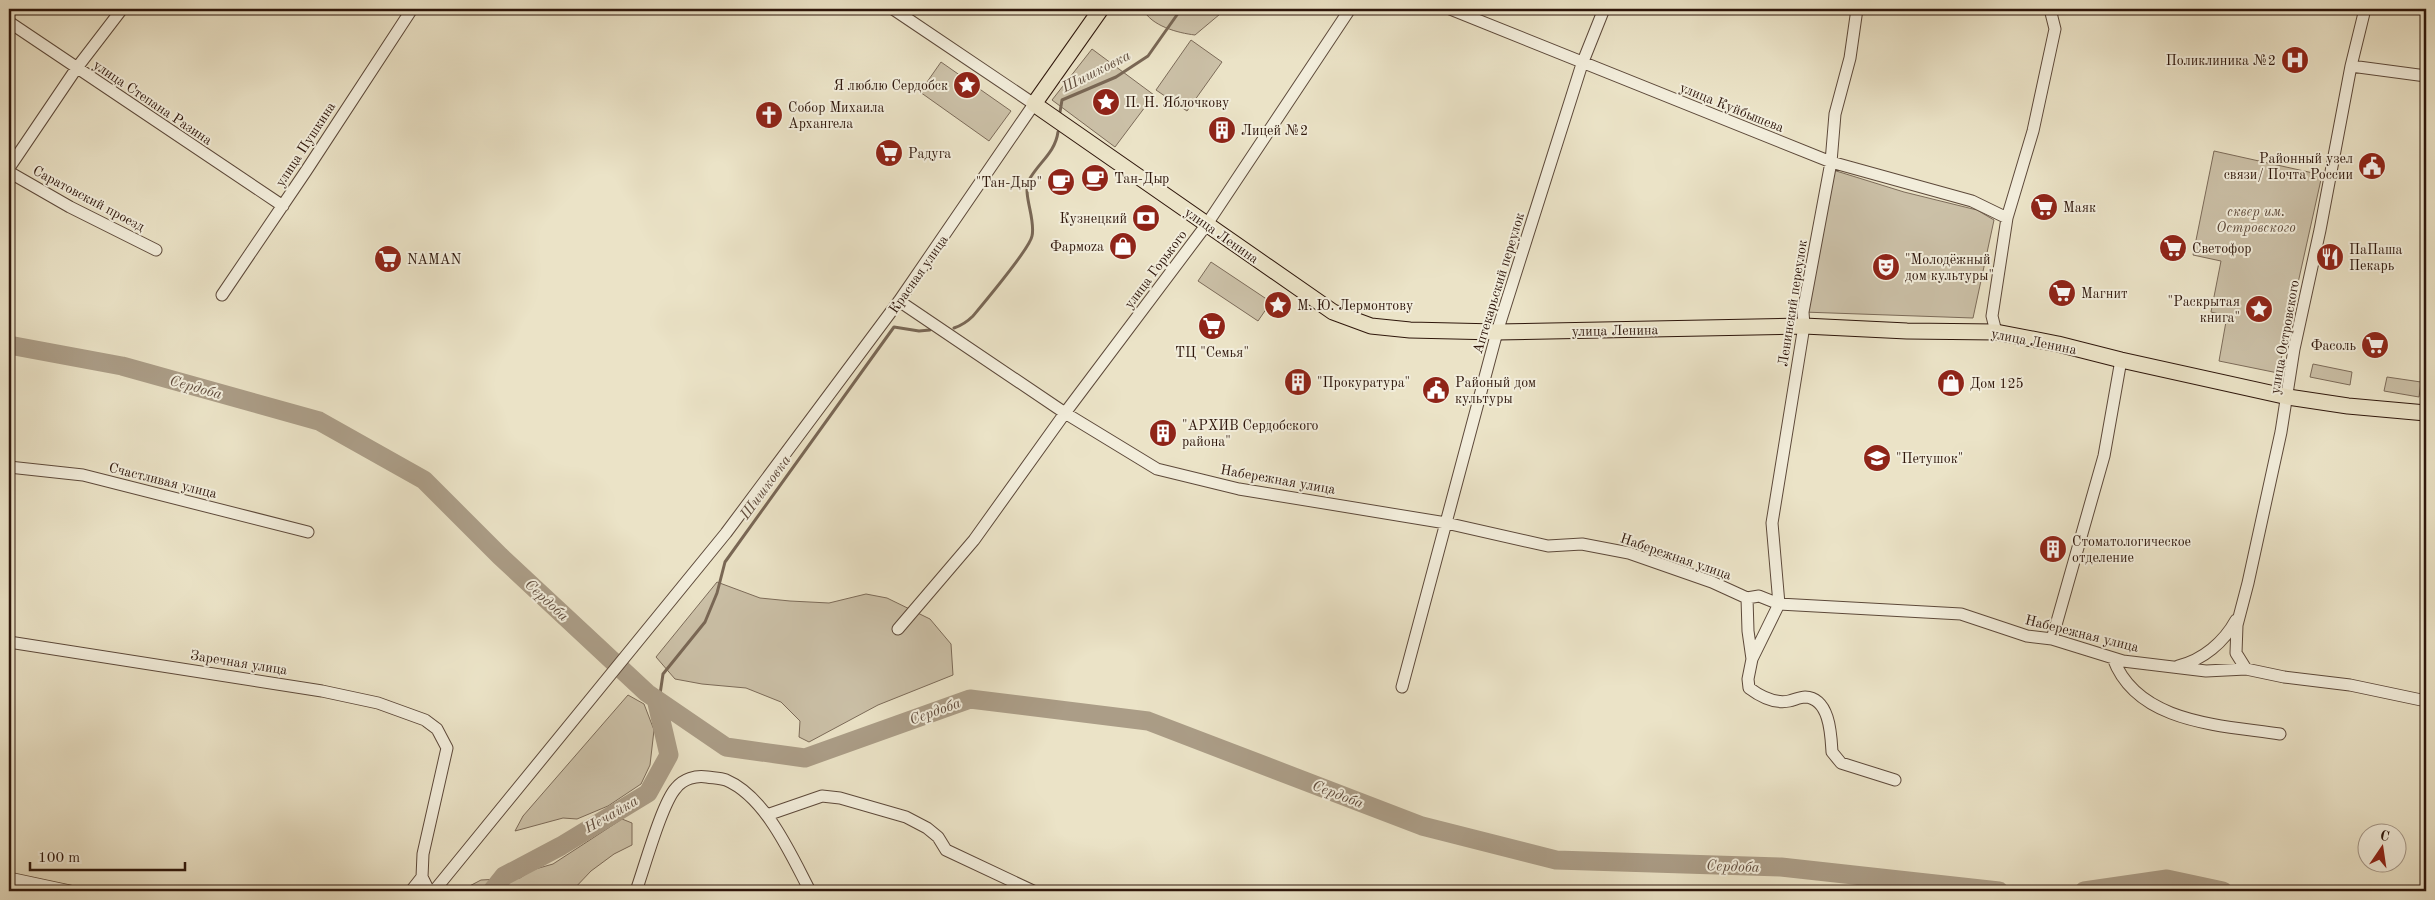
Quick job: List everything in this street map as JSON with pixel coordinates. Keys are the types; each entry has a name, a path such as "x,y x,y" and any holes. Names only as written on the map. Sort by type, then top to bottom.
{"main road":[{"name":"Красная улица","path":"1034,104 1101,9"},
{"name":"улица Ленина","path":"1034,104 1333,312 1371,326 1410,330 1498,332 1804,326 1908,331 1996,332 2058,344 2288,397 2426,413"}],"street":[{"path":"9,168 76,68 122,9"},
{"name":"улица Пушкина","path":"222,295 283,206 412,9"},
{"name":"улица Ленина","path":"893,9 1034,104"},
{"name":"улица Горького","path":"898,629 974,540 1065,413 1208,224 1350,9"},
{"name":"улица Куйбышева","path":"1450,9 1582,64 1831,162 1972,200 2007,218"},
{"name":"Аптекарьский переулок","path":"1402,687 1498,332 1582,64 1604,9"},
{"name":"Ленинский переулок","path":"1780,604 1772,523 1804,326 1803,312 1831,162 1835,114 1850,58 1857,9"},
{"path":"1996,332 1992,316 2007,218 2032,131 2055,29 2050,9"},
{"name":"улица Островского","path":"2246,669 2236,653 2237,625 2288,397 2294,349 2320,230 2351,66 2365,9"},
{"name":"улица Степана Разина","path":"9,22 283,206"},
{"path":"2351,66 2426,76"},
{"name":"Красная улица","path":"434,891 726,533 899,302 1034,104"},
{"name":"Саратовский проезд","path":"9,172 70,207 156,250"},
{"name":"Набережная улица","path":"899,302 1065,413 1157,469 1239,489 1446,523 1548,546 1582,544 1629,553 1712,582 1747,598 1759,596 1780,604 1961,614 2027,636 2052,639 2123,661 2206,671 2246,669 2284,677 2350,685 2426,701"},
{"path":"2052,639 2104,456 2121,360"},
{"name":"Счастливая улица","path":"9,467 83,476 308,532"},
{"path":"1747,598 1748,631 1752,659 1749,688 1763,699 1787,702 1804,697 1814,700 1823,709 1831,730 1832,752 1842,762 1895,780"},
{"path":"1752,659 1780,604"},
{"path":"2173,667 2205,656 2232,628 2240,614"},
{"name":"Заречная улица","path":"9,642 322,690 378,703 425,720 437,729 448,748 429,824 422,877"},
{"path":"2113,658 2118,671 2142,696 2176,715 2213,726 2280,734"},
{"path":"636,891 668,802 675,788 685,780 701,776 724,779 738,786 767,815 810,891"},
{"path":"767,815 822,796 882,809 927,828 938,837 946,850 1033,891"},
{"path":"411,891 422,877 429,891"},
{"path":"9,878 70,891"}],"green space":[{"path":"1143,9 1226,9 1195,35 1166,28 1158,24"},
{"path":"1191,40 1222,62 1187,111 1156,90"},
{"path":"1092,49 1154,95 1115,147 1052,100"},
{"path":"941,62 1011,111 989,141 920,92"},
{"name":"сквер им. Островского","path":"2214,151 2322,175 2278,373 2219,361 2227,316 2211,312 2221,261 2193,255"},
{"path":"1833,170 1904,192 1977,210 1994,220 1973,318 1803,312"},
{"path":"1211,262 1271,302 1258,321 1198,281"},
{"path":"2313,364 2352,372 2350,385 2310,377"},
{"path":"2387,377 2421,382 2419,397 2384,391"},
{"path":"717,582 760,598 790,601 829,603 866,594 887,598 930,619 951,644 953,675 878,705 809,742 799,737 800,721 781,702 746,688 702,684 675,679 656,657"},
{"path":"628,695 644,704 654,730 650,765 641,784 608,806 577,819 563,818 515,831 523,816"},
{"path":"622,819 632,823 632,845 614,854 591,871 572,891 460,891 481,880 520,878 532,870 553,864"}],"waterway":[{"name":"Шишковка","path":"1060,112 1062,100 1116,77 1148,56 1179,12 1185,9"},
{"name":"Шишковка","path":"954,328 973,316 1006,276 1029,242 1033,229 1027,186 1033,174 1054,146 1058,132"},
{"name":"Шишковка","path":"659,701 663,674 705,622 717,593 725,562 894,327 919,331 930,330"},
{"name":"Сердоба","path":"9,345 122,366 319,421 424,480 500,556 647,693 726,747 805,758 970,699 1148,721 1422,826 1556,860 1781,867 1999,891"},
{"name":"Нечайка","path":"492,891 504,876 561,846 648,793 669,755 656,699"},
{"name":"Сердоба","path":"2084,891 2167,879 2223,891"}],"place":[{"name":"Поликлиника №2","path":"2295,60"},
{"name":"Я люблю Сердобск","path":"967,85"},
{"name":"П. Н. Яблочкову","path":"1106,102"},
{"name":"Собор Михаила Архангела","path":"769,115"},
{"name":"Лицей №2","path":"1222,130"},
{"name":"Радуга","path":"889,153"},
{"name":"Районный узел связи/ Почта России","path":"2372,166"},
{"name":"Тан-Дыр","path":"1095,178"},
{"name":"\"Тан-Дыр\"","path":"1061,182"},
{"name":"Maяк","path":"2044,207"},
{"name":"Кузнецкий","path":"1146,218"},
{"name":"Фармоzа","path":"1123,246"},
{"name":"Светофор","path":"2173,248"},
{"name":"ПаПаша Пекарь","path":"2330,257"},
{"name":"NAMAN","path":"388,259"},
{"name":"\"Молодёжный дом культуры\"","path":"1886,267"},
{"name":"Магнит","path":"2062,293"},
{"name":"М. Ю. Лермонтову","path":"1278,305"},
{"name":"\"Раскрытая книга\"","path":"2259,309"},
{"name":"ТЦ \"Семья\"","path":"1212,326"},
{"name":"Фасоль","path":"2375,345"},
{"name":"\"Прокуратура\"","path":"1298,382"},
{"name":"Дом 125","path":"1951,383"},
{"name":"Районый дом культуры","path":"1436,390"},
{"name":"\"АРХИВ Сердобского района\"","path":"1163,433"},
{"name":"\"Петушок\"","path":"1877,458"},
{"name":"Стоматологическое отделение","path":"2053,549"}]}
